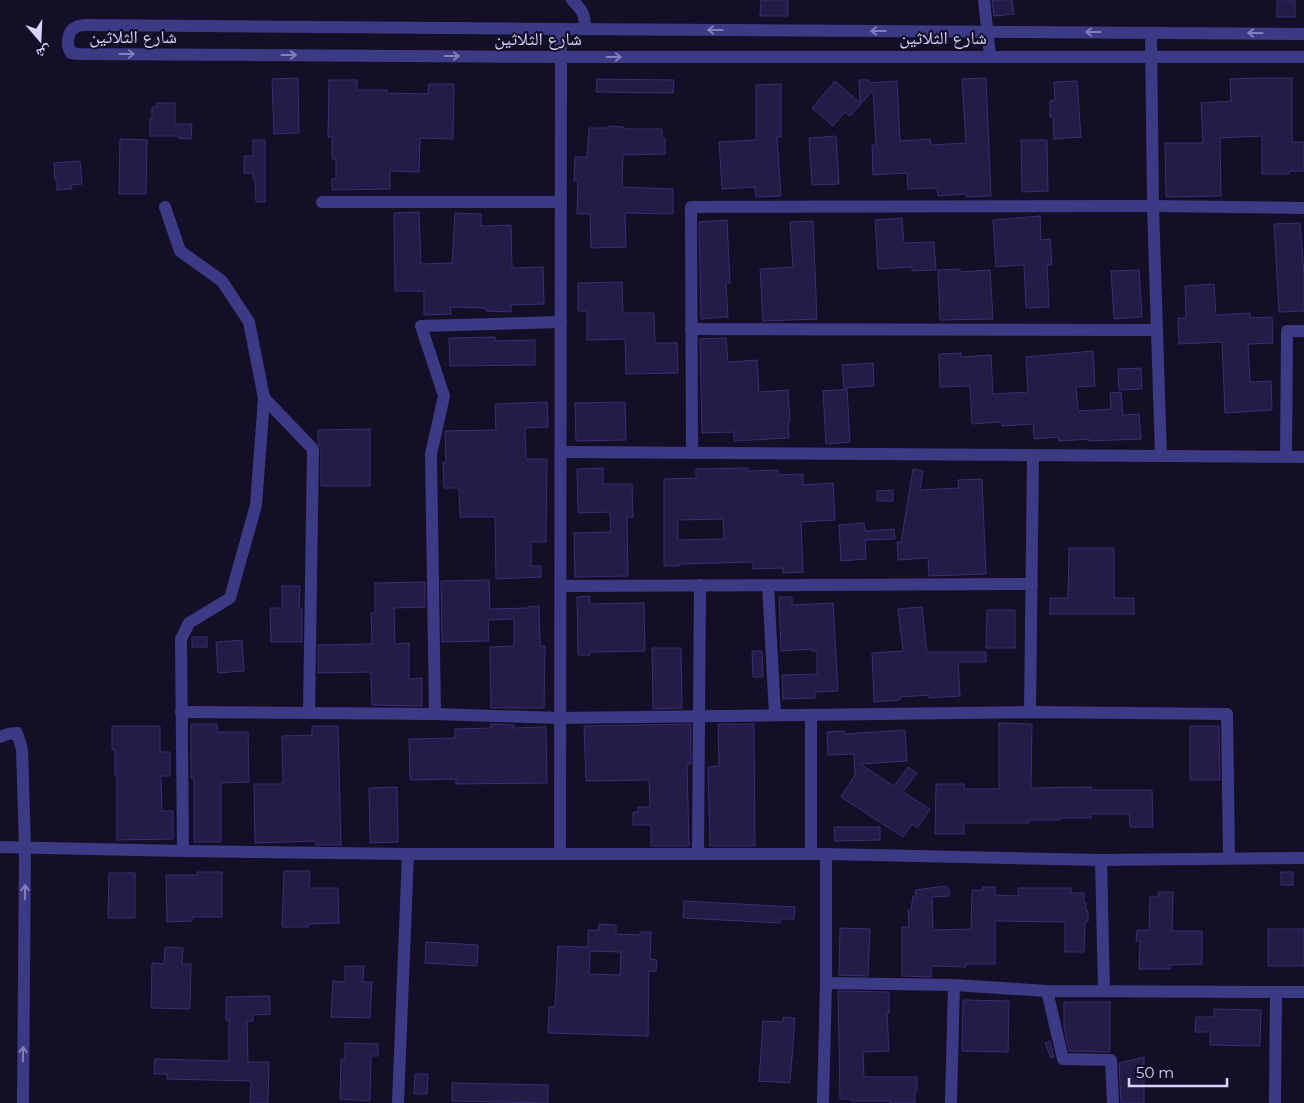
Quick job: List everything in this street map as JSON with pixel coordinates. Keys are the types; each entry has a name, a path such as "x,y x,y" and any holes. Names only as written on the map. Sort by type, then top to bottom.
{"street":[{"path":"572,0 585,16 585,29"},
{"path":"984,0 990,56"},
{"name":"شارع الثلاثين","path":"1304,34 88,25 73,28 68,41 68,48 71,53 78,54 561,57 1304,57"},
{"path":"560,853 561,29"},
{"path":"1151,33 1153,206 1161,456"},
{"path":"322,202 561,202"},
{"path":"692,453 691,207 1153,206 1304,208"},
{"path":"165,207 180,251 222,281 249,322 264,398 256,505 230,598 189,623 181,639 183,851"},
{"path":"435,714 431,454 444,396 421,326 561,322"},
{"path":"691,329 1156,330"},
{"path":"1286,456 1287,331 1304,331"},
{"path":"264,398 313,449 309,713"},
{"path":"561,452 1304,456"},
{"path":"1030,712 1033,455"},
{"path":"561,586 1032,584"},
{"path":"698,854 700,585"},
{"path":"768,585 775,715"},
{"path":"181,712 435,714 560,718 1030,712 1227,714 1229,858"},
{"path":"811,715 811,854"},
{"path":"0,737 17,733 22,749 25,847 23,1103"},
{"path":"0,847 408,854 826,854 1101,860 1304,858"},
{"path":"398,1103 408,854"},
{"path":"823,1103 826,983 826,854"},
{"path":"1101,860 1104,990"},
{"path":"826,983 954,985 1047,990 1304,992"},
{"path":"951,1103 954,985"},
{"path":"1047,990 1063,1059 1111,1060 1114,1103"},
{"path":"1275,1103 1276,992"}],"building":[{"path":"761,0 788,0 788,16 760,16"},
{"path":"992,0 1012,0 1014,14 994,16"},
{"path":"1277,1 1295,1 1295,17 1277,17"},
{"path":"298,78 299,133 274,134 272,79"},
{"path":"986,78 991,196 966,197 966,194 938,196 937,188 908,189 907,173 873,175 872,145 876,145 873,90 850,116 845,112 833,126 812,108 835,81 860,103 859,80 869,80 869,83 897,81 900,141 930,139 931,145 966,143 962,79"},
{"path":"1292,78 1292,142 1304,142 1304,171 1289,171 1289,174 1262,174 1262,136 1220,138 1221,196 1166,197 1165,143 1203,143 1201,103 1231,101 1230,79"},
{"path":"597,79 674,80 673,93 596,92"},
{"path":"329,80 357,80 357,90 387,90 387,93 428,94 429,84 454,84 453,139 420,138 419,172 390,171 390,189 332,190 332,179 336,179 336,159 332,159 332,137 328,137"},
{"path":"1077,81 1081,137 1054,139 1053,117 1050,117 1050,101 1055,100 1054,82"},
{"path":"781,84 781,137 777,137 781,196 756,197 755,187 722,189 719,142 756,140 756,85"},
{"path":"157,103 175,103 175,124 192,124 191,139 178,138 178,136 150,136 152,107 157,107"},
{"path":"608,126 623,127 625,129 662,129 662,137 665,138 665,154 623,155 622,187 673,189 673,214 625,213 626,247 591,248 590,214 577,214 578,181 574,181 575,157 587,157 589,128 608,128"},
{"path":"836,136 839,184 812,185 809,138"},
{"path":"120,139 147,140 146,194 119,194"},
{"path":"253,140 265,140 265,202 256,202 253,173 244,173 244,156 253,156"},
{"path":"1021,140 1047,140 1048,191 1022,192"},
{"path":"80,161 82,184 71,185 72,189 57,190 54,163"},
{"path":"419,212 421,264 452,263 455,213 481,214 481,226 511,225 512,268 543,267 544,304 511,305 511,312 486,311 486,308 450,307 451,314 424,315 424,291 395,291 394,213"},
{"path":"1040,216 1041,240 1050,239 1052,265 1047,265 1049,307 1026,308 1024,265 996,267 993,220"},
{"path":"902,218 904,243 934,242 936,270 912,271 912,267 878,269 875,220"},
{"path":"727,220 730,283 726,283 728,317 701,319 699,222"},
{"path":"813,221 817,319 763,321 760,269 793,267 790,222"},
{"path":"1300,223 1304,275 1304,311 1279,312 1274,224"},
{"path":"960,269 960,272 990,270 993,319 940,320 938,270"},
{"path":"1139,270 1142,317 1114,319 1111,271"},
{"path":"622,282 623,313 654,313 655,343 677,343 678,373 626,374 625,339 587,340 587,311 578,311 578,283"},
{"path":"1214,284 1216,315 1250,313 1250,318 1272,317 1273,343 1248,344 1250,382 1271,381 1272,410 1225,413 1222,342 1179,344 1178,318 1186,318 1185,286"},
{"path":"495,337 495,341 535,340 535,365 450,366 449,338"},
{"path":"726,338 728,362 757,360 759,392 788,390 789,438 734,441 734,432 702,433 700,339"},
{"path":"1093,351 1095,386 1076,387 1078,411 1111,409 1110,393 1121,392 1123,415 1139,414 1141,439 1059,441 1058,437 1034,439 1033,424 1002,426 1001,422 972,424 970,386 940,387 939,354 961,353 961,357 991,355 993,394 1028,392 1026,357"},
{"path":"873,363 874,386 844,388 842,365"},
{"path":"1141,368 1142,389 1119,390 1118,369"},
{"path":"847,389 850,442 826,444 823,391"},
{"path":"547,402 548,427 525,428 526,459 547,459 546,542 531,542 531,566 541,566 541,577 496,579 495,517 460,517 459,488 444,488 443,462 446,462 445,431 496,430 495,404"},
{"path":"625,402 626,440 576,441 575,403"},
{"path":"370,429 370,486 321,486 321,449 318,443 318,430"},
{"path":"603,468 603,484 632,484 633,517 627,517 628,576 575,577 574,533 611,532 610,512 578,513 577,469"},
{"path":"748,468 748,471 778,470 778,475 803,474 803,485 833,483 835,520 801,522 803,572 783,573 783,568 753,569 753,562 664,566 664,479 696,478 696,469","holes":["723,519 724,539 678,540 678,520"]},
{"path":"913,469 923,471 920,490 959,488 958,480 982,479 986,574 929,576 928,558 898,560 897,542 901,542"},
{"path":"893,490 893,501 877,501 877,491"},
{"path":"864,523 865,531 894,529 895,539 865,540 866,559 841,561 839,525"},
{"path":"1069,548 1114,548 1114,598 1134,598 1134,614 1050,614 1050,598 1068,598"},
{"path":"489,580 490,609 539,606 540,646 545,646 544,708 491,708 490,647 514,646 514,619 488,620 489,641 442,642 441,581"},
{"path":"425,582 425,607 394,608 395,644 409,643 409,679 422,678 422,706 372,705 371,672 318,673 318,645 372,644 371,613 375,613 375,583"},
{"path":"282,586 300,586 299,608 302,608 302,642 271,642 270,608 282,608"},
{"path":"590,596 590,604 644,603 645,651 590,652 590,655 578,655 577,597"},
{"path":"779,597 792,597 792,605 833,603 838,691 815,692 815,698 783,699 782,675 817,674 817,651 812,651 812,649 781,651"},
{"path":"922,607 927,652 986,652 986,662 958,662 960,696 929,698 929,695 900,697 900,700 874,702 872,653 903,651 898,609"},
{"path":"987,610 1015,610 1015,648 986,648"},
{"path":"192,637 207,637 207,647 192,647"},
{"path":"242,640 244,671 218,673 216,642"},
{"path":"652,648 681,648 682,708 653,709"},
{"path":"752,651 762,651 763,677 753,677"},
{"path":"999,723 1032,724 1031,788 1091,787 1091,790 1152,790 1153,827 1130,827 1129,814 1091,814 1091,818 1029,820 1029,823 964,823 964,834 935,834 936,784 964,784 964,789 999,789"},
{"path":"191,724 217,724 217,732 248,732 249,782 221,783 221,842 194,842 194,778 191,778"},
{"path":"491,724 514,725 514,728 546,727 547,783 456,784 456,779 410,780 409,739 455,738 455,729 491,728"},
{"path":"691,724 691,764 687,764 689,846 651,846 651,825 633,825 633,812 638,812 638,807 650,807 649,780 586,781 584,726"},
{"path":"718,724 754,724 755,846 710,846 708,767 719,766"},
{"path":"112,726 160,726 160,752 170,752 170,776 161,776 162,811 173,811 173,839 117,840 117,776 115,776 115,750 112,750"},
{"path":"312,726 338,726 341,845 316,845 316,841 255,843 254,784 283,784 282,736 312,735"},
{"path":"1190,726 1219,726 1220,780 1190,780"},
{"path":"905,730 907,761 860,764 894,786 908,767 917,773 903,792 930,809 917,828 912,824 903,837 841,797 855,775 854,754 828,755 827,732 844,731 845,734"},
{"path":"397,787 398,842 370,843 369,788"},
{"path":"834,827 880,827 880,840 835,841"},
{"path":"284,871 310,871 309,888 338,888 339,923 308,924 308,927 282,927"},
{"path":"197,872 222,872 222,917 192,917 192,921 167,922 166,875 197,875"},
{"path":"1281,872 1293,872 1293,885 1281,885"},
{"path":"109,873 135,873 135,918 108,918"},
{"path":"946,886 950,891 949,896 932,897 933,930 971,929 972,890 983,890 983,887 995,887 995,895 1018,896 1018,888 1071,888 1071,893 1084,893 1084,903 1086,903 1086,910 1088,911 1088,922 1085,922 1084,952 1065,952 1065,922 995,921 995,964 966,964 966,967 931,966 931,977 902,976 902,927 909,927 908,910 911,910 913,896 916,896 915,890"},
{"path":"1158,892 1173,892 1172,931 1202,931 1202,964 1170,965 1170,969 1139,969 1140,941 1136,941 1137,930 1149,930 1150,897 1158,897"},
{"path":"684,901 795,907 794,919 780,919 780,923 683,918"},
{"path":"599,924 616,925 616,934 640,935 640,932 651,932 650,959 657,960 656,971 649,971 648,1036 548,1033 549,1007 555,1007 558,946 588,947 588,930 599,930","holes":["590,951 621,952 620,975 589,974"]},
{"path":"840,928 870,929 868,976 839,975"},
{"path":"1268,929 1304,929 1304,966 1268,966"},
{"path":"426,942 478,945 477,966 425,963"},
{"path":"165,947 183,948 182,964 191,964 190,1009 151,1008 152,963 164,964"},
{"path":"345,966 364,966 363,982 372,982 370,1018 331,1017 333,981 345,982"},
{"path":"838,991 889,992 889,1013 887,1013 889,1051 863,1052 864,1077 917,1077 915,1103 840,1099"},
{"path":"270,996 270,1014 253,1015 253,1021 247,1021 248,1062 269,1062 268,1103 250,1103 251,1081 167,1079 167,1074 154,1074 155,1059 229,1061 229,1020 226,1020 226,997"},
{"path":"963,1000 1009,1001 1008,1052 962,1051"},
{"path":"1064,1002 1110,1002 1110,1052 1069,1051 1064,1027"},
{"path":"1214,1009 1261,1010 1260,1046 1210,1045 1210,1032 1195,1032 1196,1017 1214,1017"},
{"path":"783,1017 795,1018 790,1083 759,1081 763,1021 783,1022"},
{"path":"1050,1041 1054,1057 1051,1058 1045,1043"},
{"path":"345,1043 378,1044 378,1056 371,1056 370,1101 340,1099 341,1059 345,1059"},
{"path":"1144,1057 1144,1103 1121,1103 1119,1063"},
{"path":"415,1074 428,1074 427,1094 414,1094"},
{"path":"452,1083 548,1085 548,1103 452,1101"}]}
